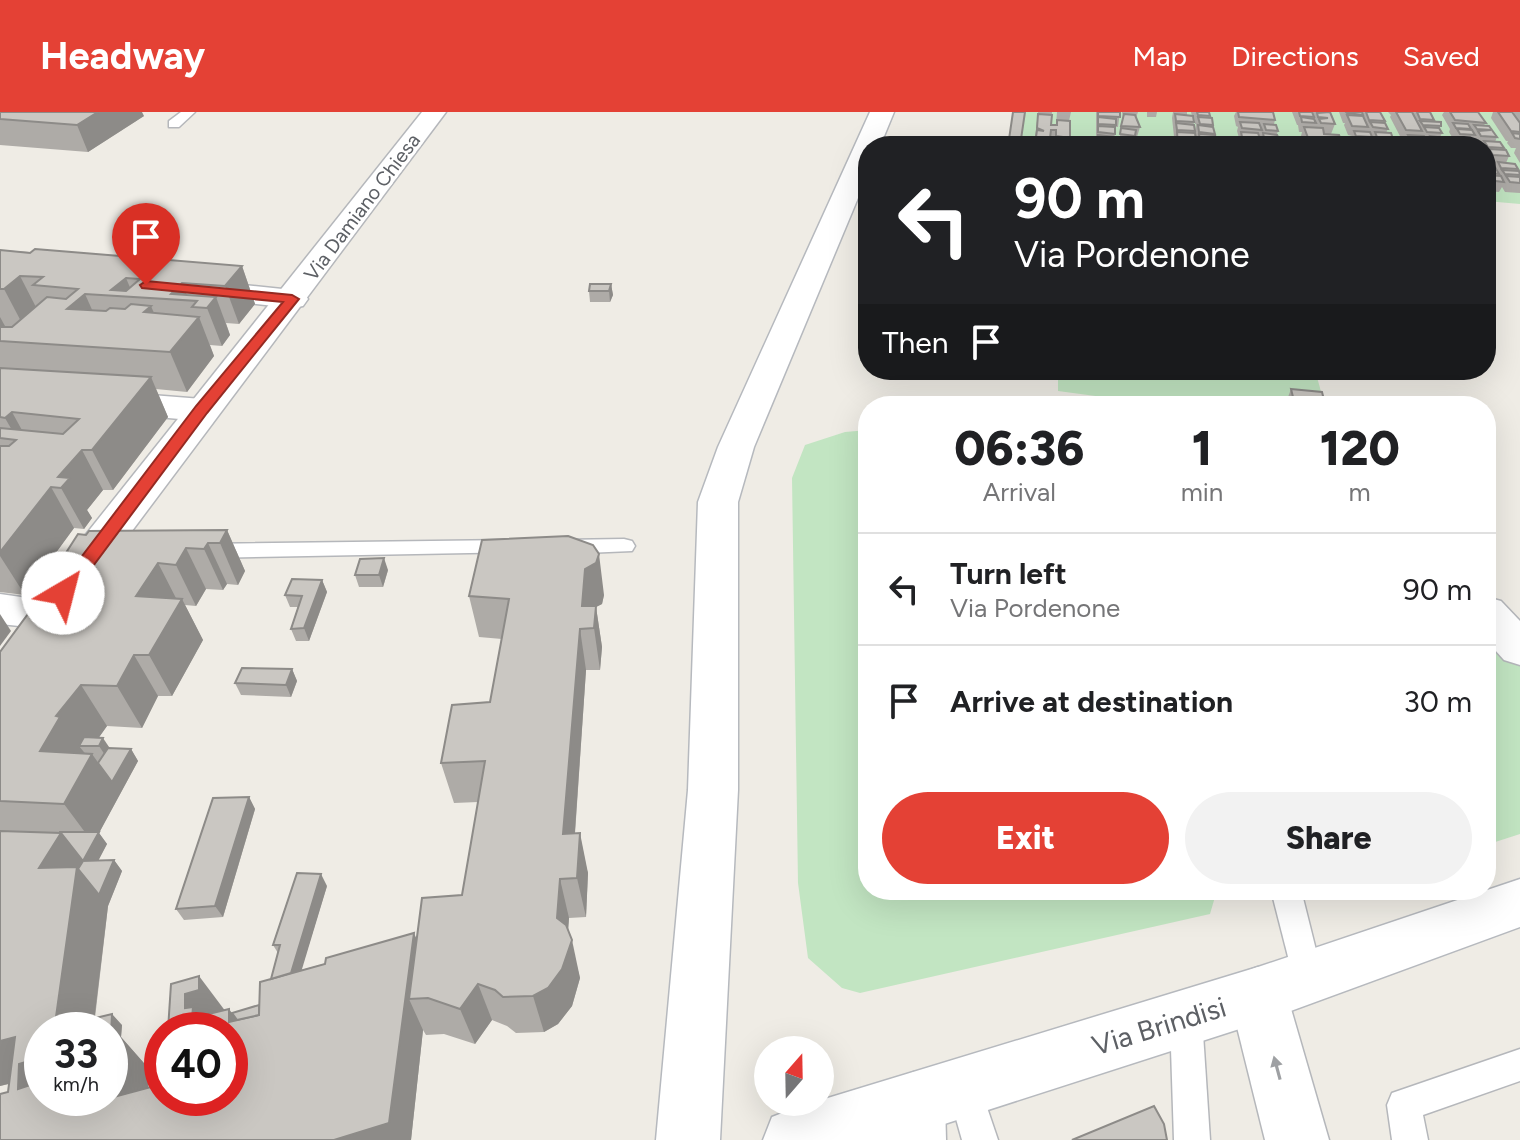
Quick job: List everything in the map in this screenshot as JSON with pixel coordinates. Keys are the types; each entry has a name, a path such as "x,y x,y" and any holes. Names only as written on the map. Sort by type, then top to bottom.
{"main road":[{"name":"Via Damiano Chiesa","path":"0,609 36,631 110,552 202,410 292,299 434,112"},
{"path":"872,136 882,112"},
{"path":"688,1140 713,790 718,502 736,447 858,167"},
{"path":"169,287 292,299"},
{"path":"0,393 202,410"},
{"path":"1496,623 1520,649"},
{"name":"Via Brindisi","path":"795,1140 943,1118 1186,1018 1520,903"},
{"path":"1283,987 1297,1140"}],"lane":[{"path":"174,124 189,112"},
{"path":"188,551 624,546"},
{"path":"1283,987 1286,900"},
{"path":"1186,1018 1192,1140"},
{"path":"1410,1140 1404,1105 1520,1065"}],"green space":[{"path":"1013,112 1520,112 1520,204 1496,202 1496,136 1009,136"},
{"path":"1058,380 1318,380 1322,396 1095,396 1058,391"},
{"path":"858,431 858,900 1214,900 1210,914 860,993 842,988 808,958 798,883 792,478 805,445"},
{"path":"1496,638 1520,664 1520,834 1496,842"}],"building":[{"path":"0,112 98,112 77,125 0,119"},
{"path":"1013,112 1025,112 1021,136 1009,136"},
{"path":"1098,112 1120,112 1120,117 1098,116"},
{"path":"1197,112 1209,112 1210,116 1198,115"},
{"path":"1238,112 1273,112 1275,120 1239,117"},
{"path":"1299,112 1312,112 1314,117 1300,116"},
{"path":"1330,112 1335,124 1321,123 1319,119 1328,118 1318,117 1317,113"},
{"path":"1366,112 1380,112 1385,121 1369,120"},
{"path":"1396,112 1412,112 1422,131 1406,130"},
{"path":"1417,112 1430,112 1434,120 1420,119"},
{"path":"1450,112 1478,112 1486,123 1455,120"},
{"path":"1498,112 1512,112 1520,123 1520,132 1511,131"},
{"path":"1038,114 1052,115 1051,125 1057,125 1057,120 1070,121 1070,136 1056,136 1056,130 1051,130 1050,136 1036,136 1037,130 1044,131 1037,128"},
{"path":"1124,114 1135,115 1140,127 1121,126"},
{"path":"1175,114 1193,116 1194,122 1176,121"},
{"path":"1347,115 1363,116 1368,127 1352,126"},
{"path":"1098,117 1116,119 1116,125 1098,124"},
{"path":"1198,117 1212,118 1213,125 1200,124"},
{"path":"1301,117 1314,119 1316,123 1302,122"},
{"path":"1420,121 1441,122 1441,126 1423,125"},
{"path":"1240,122 1259,123 1262,130 1242,128"},
{"path":"1370,122 1385,123 1388,129 1373,127"},
{"path":"1176,123 1194,125 1195,131 1177,130"},
{"path":"1453,123 1468,124 1471,129 1456,128"},
{"path":"1264,124 1276,125 1278,131 1266,130"},
{"path":"1198,125 1213,127 1215,134 1199,132"},
{"path":"1474,125 1489,126 1497,137 1481,136 1478,131 1491,130 1477,129"},
{"path":"1098,126 1115,127 1115,134 1098,132"},
{"path":"1304,127 1323,128 1324,134 1339,136 1307,136"},
{"path":"1424,127 1439,128 1442,133 1427,132"},
{"path":"1121,128 1136,130 1135,136 1120,134"},
{"path":"1457,129 1472,130 1475,135 1460,134"},
{"path":"1354,131 1370,132 1372,136 1356,136"},
{"path":"1177,132 1195,133 1195,136 1177,136"},
{"path":"1241,132 1258,133 1259,136 1242,136"},
{"path":"1375,132 1391,133 1392,136 1377,136"},
{"path":"1496,149 1506,150 1509,156 1496,155"},
{"path":"1498,162 1515,164 1518,169 1501,168"},
{"path":"1502,170 1519,171 1520,175 1505,174"},
{"path":"1506,176 1520,177 1520,183 1510,182"},
{"path":"35,249 242,266 225,286 182,283 171,294 216,297 207,308 192,307 197,301 85,294 67,309 106,311 110,308 125,309 131,304 151,306 144,312 199,317 170,352 0,341 0,327 12,327 47,297 66,299 78,289 33,285 43,277 20,276 0,289 0,250 30,253","holes":["126,278 140,279 126,291 111,290"]},
{"path":"590,284 611,284 609,291 589,291"},
{"path":"0,368 151,377 92,450 82,450 58,477 70,478 61,488 51,487 0,552 0,446 9,446 16,440 0,438 0,428 63,434 79,419 12,412 5,418 0,417"},
{"path":"1291,389 1322,392 1323,396 1293,396"},
{"path":"227,530 220,543 208,543 204,549 186,548 176,565 158,563 136,596 182,599 149,655 134,655 117,686 81,685 56,716 60,717 40,751 92,754 64,804 0,801 0,652 69,558 62,559 78,534 86,535 89,531"},
{"path":"568,536 593,545 599,554 596,563 585,569 582,606 596,606 594,628 580,629 563,834 580,833 577,878 560,879 557,918 566,925 572,940 562,969 548,988 533,996 503,997 495,990 478,984 460,1009 428,998 409,999 422,898 462,895 485,761 441,763 452,705 490,702 509,599 469,596 482,540"},
{"path":"384,558 379,575 355,575 360,559"},
{"path":"292,579 322,580 304,628 291,629 302,596 285,595"},
{"path":"242,668 292,669 286,685 235,683"},
{"path":"84,737 103,738 99,746 79,746"},
{"path":"108,748 131,749 112,782 98,763"},
{"path":"249,797 215,906 176,909 213,798"},
{"path":"0,831 61,833 39,868 77,867 57,1012 24,1012 24,1062 19,1064 18,1089 24,1087 24,1116 128,1116 128,1093 144,1089 144,1116 248,1116 248,1018 259,1015 260,982 325,964 326,958 414,933 389,1123 334,1140 0,1140 0,1094 8,1092 15,1037 0,1041"},
{"path":"60,832 99,832 83,861"},
{"path":"114,860 99,895 78,869 83,861"},
{"path":"297,873 321,874 291,973 271,979 280,945 273,945"},
{"path":"199,976 199,990 185,994 185,1008 193,1007 193,1012 169,1012 171,984"},
{"path":"259,1005 259,1015 248,1018 248,1012 235,1012"},
{"path":"1154,1106 1164,1124 1167,1140 1072,1140"}],"route":[{"path":"63,593 202,410 292,299 146,285"}]}
